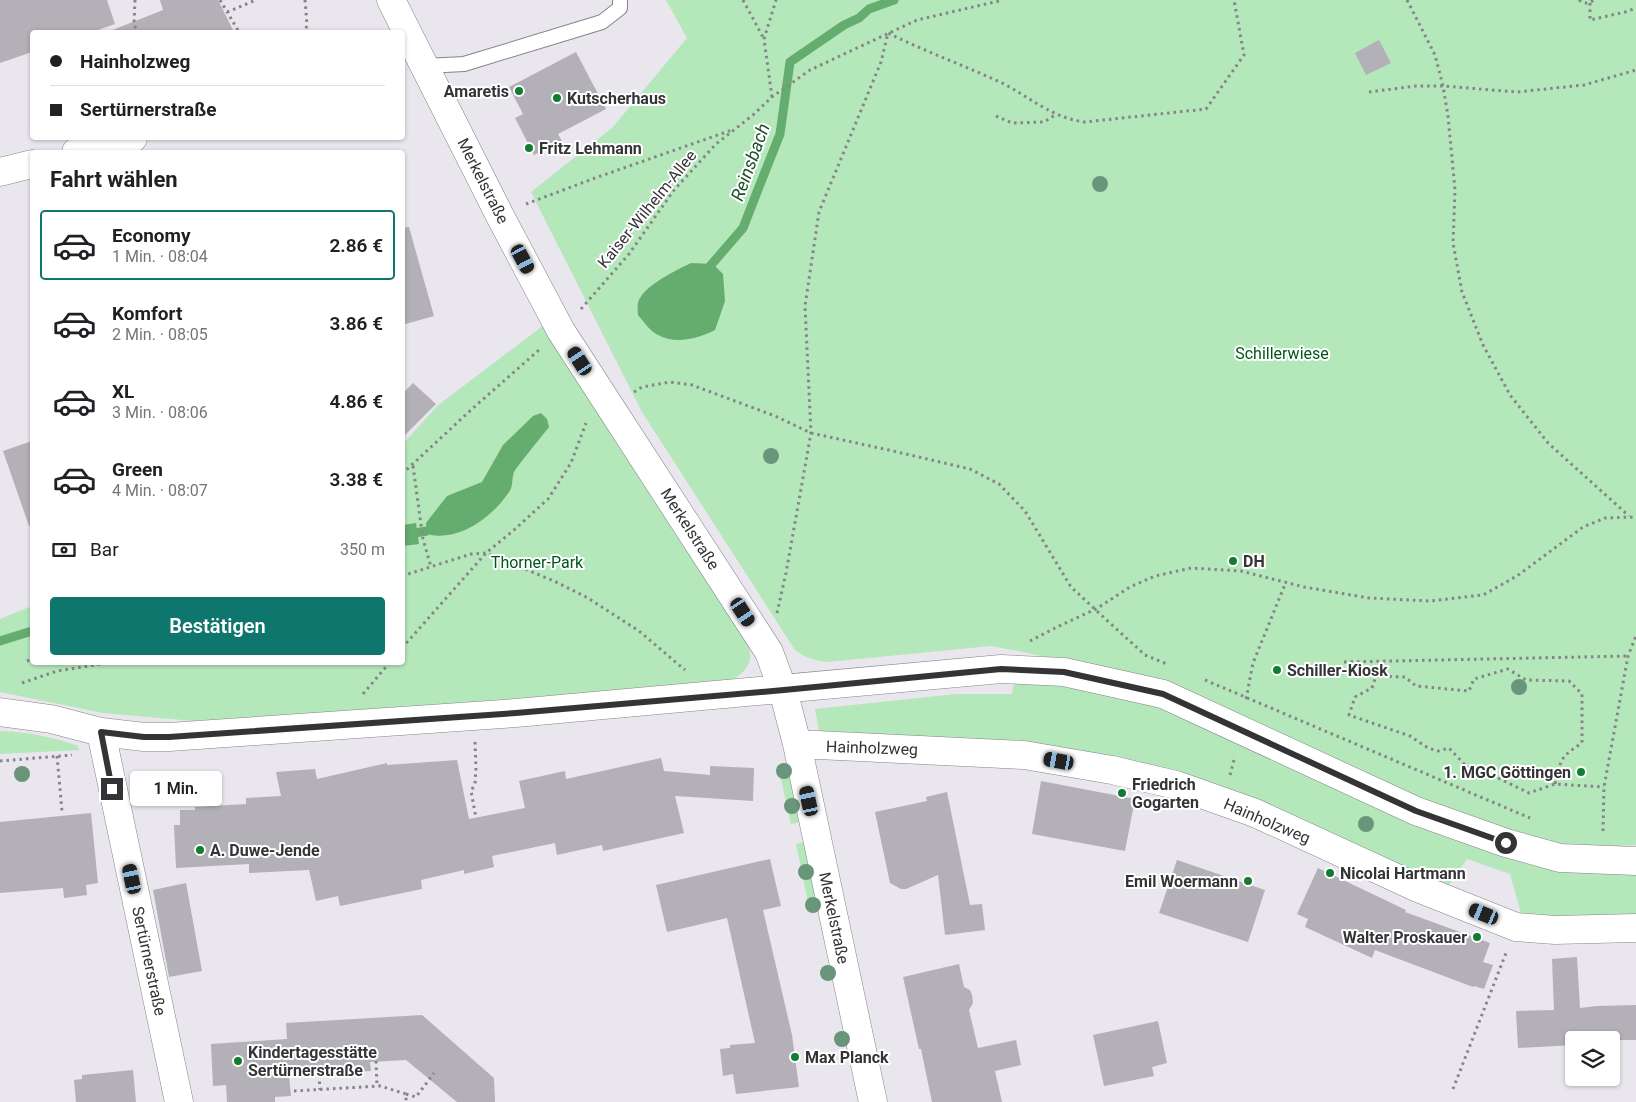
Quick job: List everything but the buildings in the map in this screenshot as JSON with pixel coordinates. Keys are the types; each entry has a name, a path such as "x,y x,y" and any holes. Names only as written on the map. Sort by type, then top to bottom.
{"street":[{"name":"Merkelstraße","path":"391,0 401,30"},
{"name":"Merkelstraße","path":"405,41 414,67 500,214 561,331 599,411 769,652 784,690 797,744 873,1102"},
{"path":"84,150 125,140"},
{"path":"0,172 30,164"},
{"path":"0,712 51,720 103,743 144,737 169,737 500,715 1001,669 1064,672 1163,694 1416,811 1488,837 1560,858 1636,861"},
{"name":"Sertürnerstraße","path":"103,743 179,1102"},
{"name":"Hainholzweg","path":"797,744 1024,755 1112,770 1176,785 1255,813 1418,888 1516,927 1555,930 1636,928"}],"lane":[{"path":"414,67 464,64 602,22 620,8 620,2"}],"path":[{"path":"135,0 136,30"},
{"path":"220,0 238,30"},
{"path":"227,12 256,0"},
{"path":"305,0 307,25 306,30"},
{"path":"743,0 764,39 772,97"},
{"path":"764,39 776,0"},
{"name":"Kaiser-Wilhelm-Allee","path":"405,472 432,445 561,331 629,254 674,190 716,144 772,97 810,70 917,20 1003,0"},
{"path":"758,635 774,624 786,572 811,433 805,306 819,212 881,62 888,33 1001,83 1055,115 1085,122 1206,109 1244,55 1234,0"},
{"path":"1407,0 1435,55 1444,86 1455,190 1453,243 1462,292 1482,345 1510,396 1548,443 1630,516"},
{"path":"1579,0 1584,3 1590,3 1594,0"},
{"path":"1590,3 1590,20 1636,8"},
{"path":"1368,92 1416,86 1444,86 1517,92 1584,85 1636,70"},
{"path":"996,116 1012,123 1044,122 1055,115"},
{"path":"500,214 595,178 735,129"},
{"path":"405,645 486,553 548,499 599,411 642,388 670,382 692,385 775,416 811,433 970,469 999,484 1025,511 1071,587 1145,654 1171,665"},
{"path":"413,465 423,539 431,567"},
{"path":"1001,669 1012,651 1096,609 1130,587 1155,576 1191,568 1241,571 1304,587 1369,598 1430,601 1482,595 1517,576 1583,527 1605,518 1630,516 1636,518"},
{"path":"405,575 471,554 486,553 554,580 588,598 639,631 686,670"},
{"path":"1247,697 1253,663 1286,582"},
{"path":"1602,840 1604,787 1628,656 1636,636"},
{"path":"1344,662 1628,656"},
{"path":"22,683 57,670 93,665"},
{"path":"1555,784 1560,760 1567,752 1582,743 1582,694 1569,681 1526,680 1508,669 1474,680 1469,691 1416,686 1405,677 1376,676 1372,688 1355,697 1349,715 1410,736 1428,748 1438,751 1449,748 1467,767 1494,776 1529,793 1555,784 1604,787"},
{"path":"1204,680 1532,819"},
{"path":"0,761 57,756 103,743"},
{"path":"1224,802 1236,750"},
{"path":"57,756 62,811"},
{"path":"475,759 475,784 471,791 476,818"},
{"path":"1453,1089 1516,927"},
{"path":"376,1061 377,1086"},
{"path":"294,1091 377,1086 416,1097 434,1073"},
{"path":"319,1075 320,1090"},
{"path":"406,1094 406,1102"}],"green space":[{"name":"Schillerwiese","path":"666,0 1636,0 1636,845 1581,848 1520,839 1425,802 1165,686 1028,653 991,646 827,662 810,658 795,650 642,412 531,192 613,127 687,38"},
{"name":"Thorner-Park","path":"544,325 738,624 749,649 750,656 746,668 730,681 340,713 194,721 103,713 0,692 0,619 30,607 30,665 405,665 405,442 437,406"},
{"path":"1014,681 1074,685 1160,708 1476,847 1636,872 1636,922 1523,920 1510,874 1467,859 1446,889 1176,777 820,736 815,709 956,694 1012,694"},
{"path":"0,731 49,738 78,746 79,750 0,754"},
{"path":"787,764 800,822 791,824 778,766"},
{"path":"804,842 819,910 810,912 796,844"}],"shaded area":[{"path":"691,263 713,264 723,274 725,301 715,330 702,336 687,339 672,340 665,338 652,331 638,315 638,303 646,291 653,285 669,274"},
{"path":"541,413 547,419 549,427 515,470 511,490 494,510 465,530 443,536 431,535 427,531 426,523 447,496 482,482 503,445 533,416"},
{"path":"416,523 419,544 405,546 405,525"}],"waterway":[{"name":"Reinsbach","path":"705,272 743,228 780,134 790,62 844,25 859,18 869,9 894,0"},
{"name":"Reinsbach","path":"405,535 427,531 437,525"},
{"name":"Reinsbach","path":"0,641 30,632"}],"place":[{"name":"Amaretis","path":"519,91"},
{"name":"Kutscherhaus","path":"557,98"},
{"name":"Fritz Lehmann","path":"529,148"},
{"name":"DH","path":"1233,561"},
{"name":"Schiller-Kiosk","path":"1277,670"},
{"name":"1. MGC Göttingen","path":"1581,772"},
{"name":"Friedrich Gogarten","path":"1122,793"},
{"name":"A. Duwe-Jende","path":"200,850"},
{"name":"Nicolai Hartmann","path":"1330,873"},
{"name":"Emil Woermann","path":"1248,881"},
{"name":"Walter Proskauer","path":"1477,937"},
{"name":"Max Planck","path":"795,1057"},
{"name":"Kindertagesstätte Sertürnerstraße","path":"238,1061"}],"route":[{"path":"112,789 101,732 144,737 169,737 475,717 1001,669 1064,672 1163,694 1416,811 1506,843"}]}
